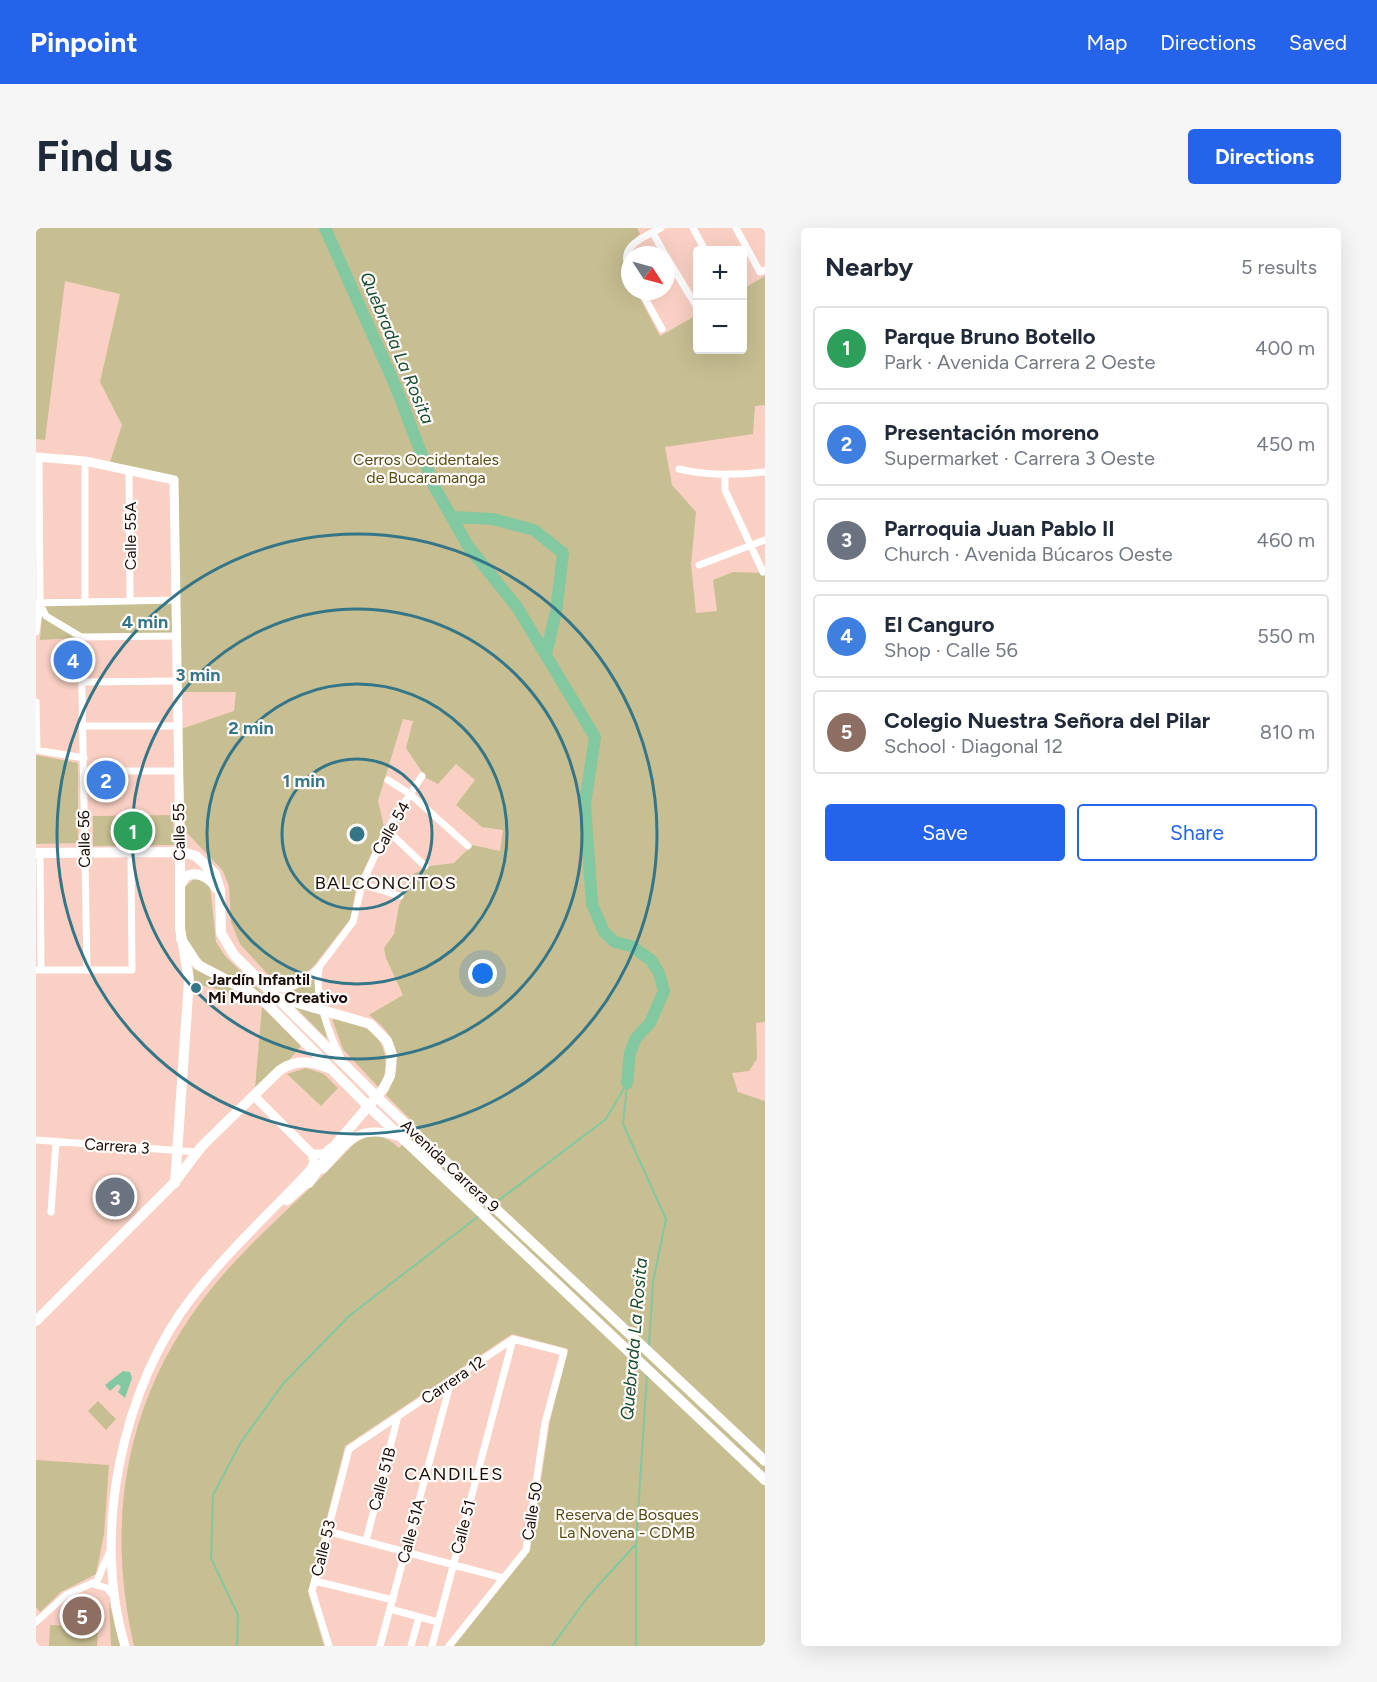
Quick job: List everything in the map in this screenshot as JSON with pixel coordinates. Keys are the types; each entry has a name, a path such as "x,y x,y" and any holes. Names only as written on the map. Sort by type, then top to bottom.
{"main road":[{"path":"38,853 180,851"},
{"name":"Calle 55","path":"174,1183 189,980 182,939 180,851"},
{"name":"Avenida Carrera 9","path":"180,851 192,854 210,868 218,882 223,938 262,984 382,1102 765,1461"},
{"path":"180,885 186,876 201,874 211,880 220,900"},
{"name":"Avenida Carrera 9","path":"182,939 198,965 259,997 402,1139 765,1480"},
{"path":"274,996 365,1021 375,1027 387,1041 392,1062 390,1076 383,1089 336,1144 309,1183"},
{"path":"36,1321 174,1183 197,1152 280,1070 291,1064 312,1062 330,1069"}],"street":[{"path":"633,246 661,228"},
{"path":"693,228 703,246"},
{"path":"736,228 763,271"},
{"path":"653,233 660,246"},
{"path":"675,271 693,302"},
{"path":"646,300 662,329"},
{"path":"36,632 38,457 85,461 129,470"},
{"path":"85,461 85,602"},
{"path":"680,469 704,475 725,476 765,472"},
{"name":"Calle 55","path":"129,470 174,480 176,726 180,851"},
{"name":"Calle 55A","path":"129,470 130,601"},
{"path":"725,476 725,490 763,572"},
{"path":"699,566 765,540"},
{"path":"38,603 175,600"},
{"path":"38,603 46,616 81,637 175,636"},
{"name":"Calle 56","path":"81,637 84,682 87,970"},
{"path":"84,682 176,681"},
{"path":"36,702 36,750 84,758"},
{"path":"84,726 176,726"},
{"path":"84,771 178,771"},
{"name":"Calle 54","path":"262,984 278,988 292,988 304,982 320,966 354,920 362,885 387,830 422,776"},
{"path":"388,780 410,794 468,846"},
{"path":"387,830 425,866"},
{"path":"38,853 39,970 132,970 131,852"},
{"path":"362,885 400,896"},
{"path":"320,966 318,984 331,1036 344,1065"},
{"path":"125,1646 116,1601 112,1536 117,1479 137,1398 155,1356 193,1296 314,1162 312,1154 254,1096"},
{"path":"272,1211 309,1183 358,1134 373,1130 402,1139"},
{"name":"Carrera 3","path":"36,1140 197,1152"},
{"path":"51,1212 56,1142"},
{"path":"312,1154 324,1154 336,1144"},
{"name":"Calle 50","path":"449,1646 526,1550 545,1423 564,1352 513,1339"},
{"name":"Carrera 12","path":"349,1449 513,1339"},
{"name":"Calle 51","path":"432,1646 513,1339"},
{"name":"Calle 51A","path":"380,1646 451,1381"},
{"name":"Calle 51B","path":"366,1541 398,1416"},
{"name":"Calle 53","path":"329,1646 312,1591 349,1449"},
{"path":"327,1531 503,1578"},
{"path":"36,1622 66,1595 93,1584 103,1573 112,1536"},
{"path":"315,1581 393,1600"},
{"path":"93,1584 107,1588 116,1601"},
{"path":"390,1609 438,1622"},
{"path":"411,1646 419,1617"}],"green space":[{"name":"Cerros Occidentales de Bucaramanga","path":"36,228 637,228 640,234 629,246 621,246 621,300 641,300 660,336 693,317 693,354 747,354 747,287 765,276 765,405 755,406 753,434 665,447 672,485 696,512 691,564 696,613 717,611 713,580 733,572 765,573 765,1022 756,1023 757,1059 749,1071 732,1073 738,1092 765,1101 765,1646 454,1646 530,1551 550,1421 568,1349 512,1334 345,1446 308,1592 324,1646 134,1646 125,1594 122,1543 124,1494 133,1446 147,1399 168,1354 195,1310 228,1269 259,1237 354,1144 366,1137 377,1136 394,1143 399,1148 419,1128 386,1095 396,1072 396,1051 387,1032 369,1015 403,995 386,958 384,948 394,934 399,905 413,874 430,866 454,863 472,845 500,851 503,830 482,827 456,805 475,780 456,764 438,784 426,778 406,748 413,721 403,719 378,801 384,827 356,887 351,918 313,967 295,981 284,983 273,980 240,944 231,922 229,886 223,871 187,833 181,729 234,711 236,692 179,692 178,477 110,462 122,425 100,382 120,294 65,281 45,440 36,439"},
{"path":"172,603 172,634 88,635 40,640 43,605"},
{"path":"36,755 78,763 78,843 36,844"},
{"path":"173,815 174,845 93,846 93,816"},
{"path":"195,878 210,885 216,942 225,956 272,1002 221,975 208,966 190,946 184,929 185,887"},
{"path":"193,967 262,1006 219,990 194,985"},
{"path":"315,979 320,1005 293,999 291,992"},
{"path":"262,1007 301,1046 290,1059 255,1088"},
{"path":"295,1007 322,1014 327,1039"},
{"path":"332,1019 360,1025 378,1038 386,1063 379,1088 343,1049"},
{"path":"306,1068 324,1074 338,1088 321,1106 287,1074"},
{"path":"98,1401 116,1419 106,1430 88,1411"},
{"path":"36,1460 109,1465 104,1534 96,1574 61,1592 40,1612 36,1607"},
{"path":"109,1601 120,1644 121,1646 111,1646"},
{"path":"70,1604 97,1606 96,1622 67,1619"},
{"path":"50,1625 98,1627 97,1646 49,1646"}],"shaded area":[{"path":"123,1371 130,1372 132,1378 125,1398 118,1392 121,1387 118,1384 110,1391 105,1385"}],"waterway":[{"name":"Quebrada La Rosita","path":"325,228 395,385 434,486 468,546 517,607 595,737 585,804 592,904 604,932 615,942 631,946 651,960 659,973 664,991 650,1023 636,1038 630,1053 627,1083"},
{"path":"452,517 493,519 534,530 563,553 556,612 546,654"},
{"path":"494,1204 606,1119 627,1083"},
{"name":"Quebrada La Rosita","path":"627,1086 623,1124 666,1219 653,1282 649,1345"},
{"path":"237,1646 238,1615 211,1558 213,1495 241,1442 283,1384 349,1316 480,1215"},
{"name":"Quebrada La Rosita","path":"552,1646 587,1598 636,1544 647,1375"},
{"path":"636,1544 636,1646"}],"place":[{"name":"El Canguro","path":"73,660"},
{"name":"Presentación moreno","path":"106,780"},
{"name":"Parque Bruno Botello","path":"133,831"},
{"name":"Jardín Infantil Mi Mundo Creativo","path":"196,988"},
{"name":"Parroquia Juan Pablo II","path":"115,1197"},
{"name":"Colegio Nuestra Señora del Pilar","path":"82,1616"}],"district":[{"name":"BALCONCITOS","path":"386,883"},
{"name":"CANDILES","path":"454,1474"}],"park label":[{"name":"Reserva de Bosques La Novena - CDMB","path":"627,1523"}]}
